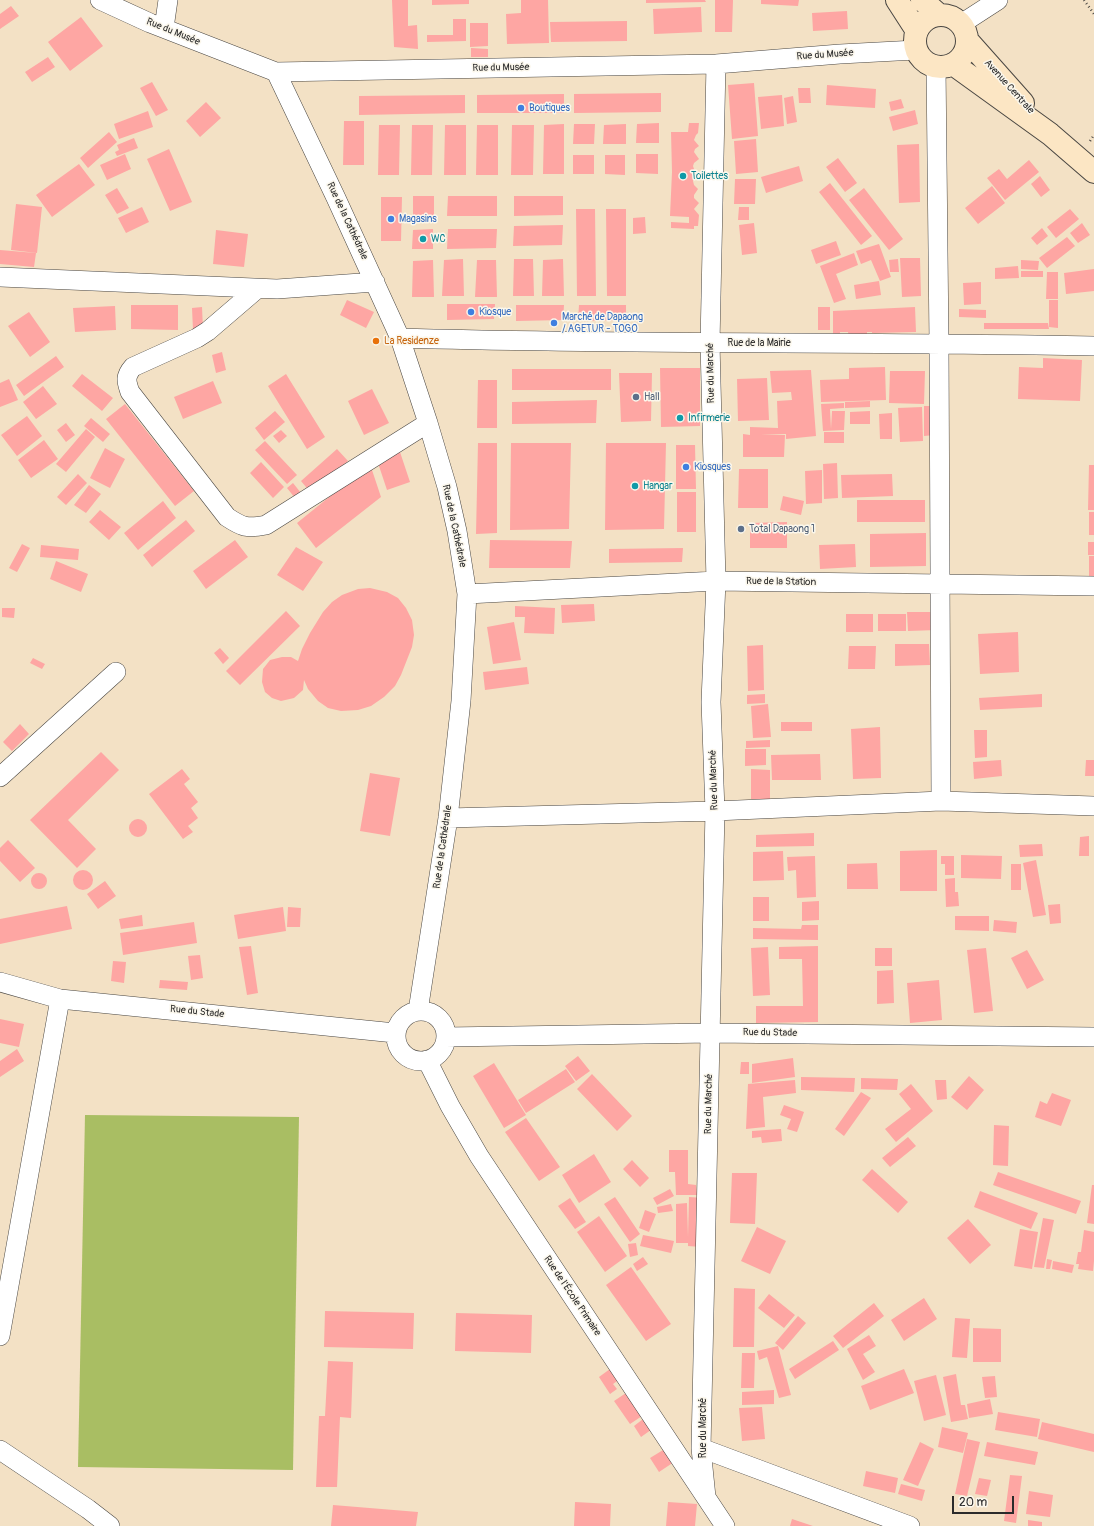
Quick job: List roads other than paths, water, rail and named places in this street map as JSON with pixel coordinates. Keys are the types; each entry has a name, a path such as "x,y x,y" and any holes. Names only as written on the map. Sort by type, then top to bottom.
{"main road":[{"path":"897,0 924,60 944,65 964,54 964,32 951,17 939,15 926,20 916,40"},
{"path":"922,0 939,15"},
{"name":"Avenue Centrale","path":"964,32 1050,134"},
{"name":"Avenue Centrale","path":"944,65 1050,134 1094,172"}],"street":[{"name":"Rue du Musée","path":"100,0 164,28 276,72 716,64 840,54 916,40"},
{"path":"164,28 168,0"},
{"path":"964,32 998,0"},
{"name":"Rue du Marché","path":"706,1497 702,1448 715,811 711,702 716,581 710,343 716,64"},
{"path":"941,801 939,343 944,65"},
{"name":"Rue de la Cathédrale","path":"276,72 400,338 428,423 450,502 468,594 462,701 448,818 418,1011"},
{"path":"0,277 233,286 257,289 375,282"},
{"path":"257,289 197,338 133,367 127,373 126,381 130,392 227,517 241,526 252,528 266,525 428,423"},
{"name":"Rue de la Mairie","path":"400,338 710,343 939,343 1094,346"},
{"name":"Rue de la Station","path":"468,594 716,581 1094,586"},
{"path":"0,777 116,672"},
{"path":"448,818 715,811 941,801 1094,806"},
{"name":"Rue du Stade","path":"0,982 60,998 396,1033"},
{"path":"0,1336 60,998"},
{"path":"418,1011 427,1011 435,1015 445,1028 446,1037 440,1052 427,1060 419,1061 404,1055 396,1041 398,1025 403,1018 410,1013 418,1011"},
{"name":"Rue du Stade","path":"446,1037 711,1033 1094,1037"},
{"name":"Rue de l'École Primaire","path":"427,1060 450,1106 479,1156 725,1526"},
{"path":"702,1448 910,1526"},
{"path":"0,1450 88,1509 110,1526"}],"place":[{"name":"Boutiques","path":"521,108"},
{"name":"Toilettes","path":"683,176"},
{"name":"Magasins","path":"391,219"},
{"name":"WC","path":"423,239"},
{"name":"Kiosque","path":"471,312"},
{"name":"Marché de Dapaong / AGETUR - TOGO","path":"554,323"},
{"name":"La Residenze","path":"376,341"},
{"name":"Hall","path":"636,397"},
{"name":"Infirmerie","path":"680,418"},
{"name":"Kiosques","path":"686,467"},
{"name":"Hangar","path":"635,486"},
{"name":"Total Dapaong 1","path":"741,529"}]}
